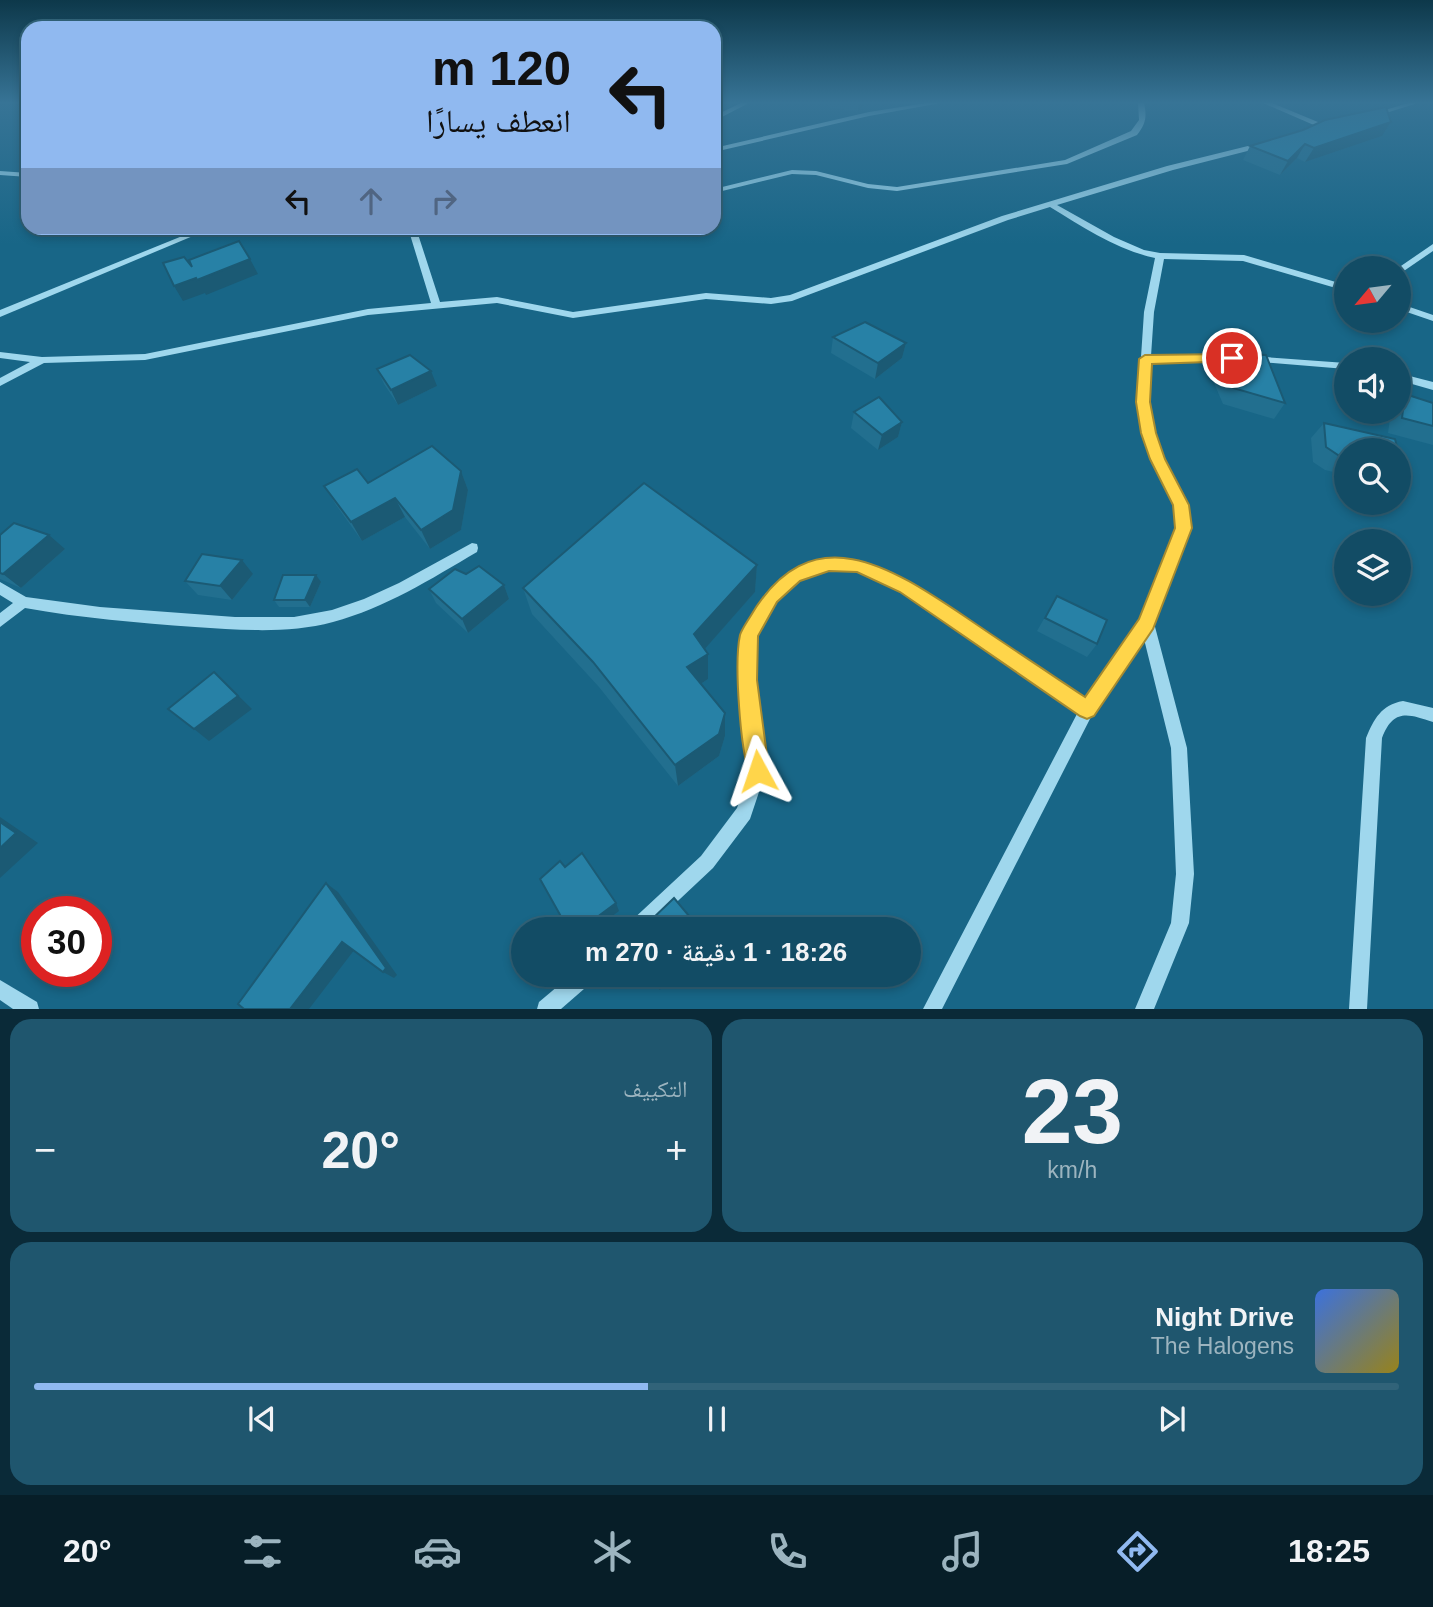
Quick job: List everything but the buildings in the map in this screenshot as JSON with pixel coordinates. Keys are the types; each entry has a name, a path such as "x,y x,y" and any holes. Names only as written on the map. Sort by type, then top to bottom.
{"street":[{"path":"721,189 792,172 816,173 868,186 897,189 1067,162 1095,150"},
{"path":"0,355 42,360 145,357 319,320 497,300 573,315 706,296 771,301 792,298 926,246 1050,205 1245,150"},
{"path":"0,173 21,174"},
{"path":"1050,205 1111,239 1160,256 1244,258 1334,284"},
{"path":"0,314 191,235"},
{"path":"416,235 436,305"},
{"path":"1411,263 1433,247"},
{"path":"932,1009 1087,709 1147,623 1184,528 1181,505 1157,459 1143,402 1149,312 1160,256"},
{"path":"1411,310 1433,318"},
{"path":"1145,359 1297,360 1334,365"},
{"path":"0,382 42,360"},
{"path":"1411,380 1433,386"},
{"path":"0,588 23,602 85,613 225,623 282,623 332,616 390,594 472,548"},
{"path":"648,917 708,862 744,813 758,771 747,680 749,635 771,597 793,576 829,564 859,566 906,587 1087,709"},
{"path":"0,621 23,602"},
{"path":"1144,1009 1180,923 1185,874 1179,748 1147,623"},
{"path":"1358,1009 1374,738 1386,713 1399,708 1416,708 1433,715"},
{"path":"546,1009 571,987"},
{"path":"0,989 30,1009"}],"route":[{"path":"758,771 747,680 749,635 771,597 793,576 829,564 859,566 906,587 1087,709 1147,623 1184,528 1181,505 1157,459 1149,433 1143,402 1145,359 1232,358"}]}
